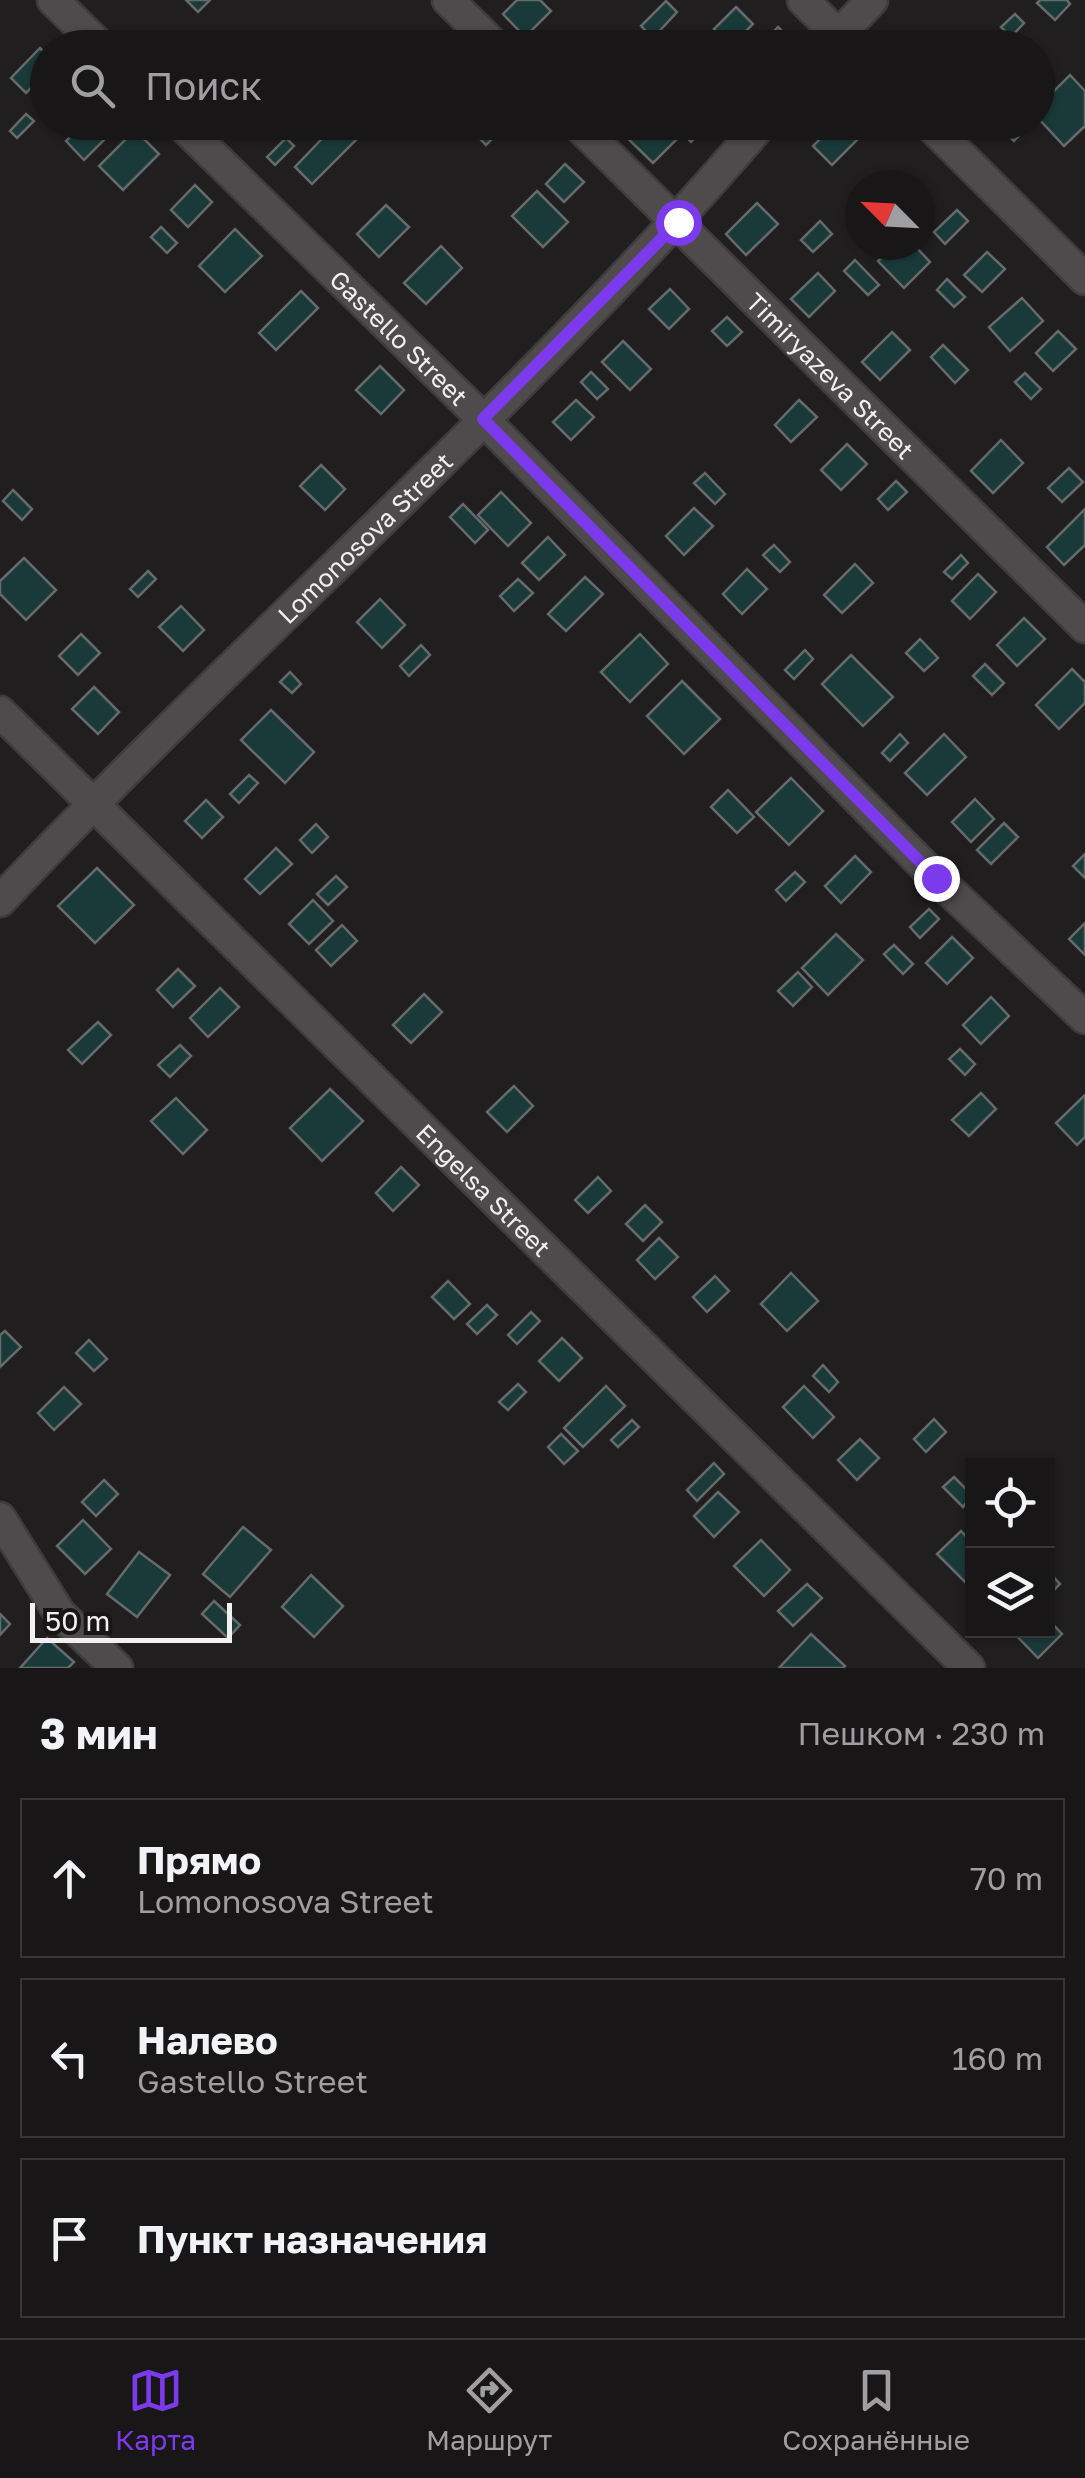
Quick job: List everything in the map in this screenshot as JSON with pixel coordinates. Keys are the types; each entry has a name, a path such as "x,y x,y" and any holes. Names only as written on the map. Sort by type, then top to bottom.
{"street":[{"path":"53,0 84,30"},
{"path":"448,0 479,30"},
{"path":"804,0 828,30"},
{"path":"848,30 872,0"},
{"name":"Gastello Street","path":"197,140 483,419 936,878 1085,1018"},
{"name":"Timiryazeva Street","path":"594,140 1085,628"},
{"name":"Lomonosova Street","path":"0,902 93,803 678,222 747,140"},
{"path":"945,140 1085,279"},
{"name":"Engelsa Street","path":"0,712 968,1668"},
{"path":"0,1518 60,1614 117,1668"}],"building":[{"path":"186,0 210,0 198,12"},
{"path":"517,0 540,0 551,11 532,30 518,30 503,14"},
{"path":"1067,0 1070,4 1055,20 1037,3"},
{"path":"666,1 677,12 660,30 645,30 641,26"},
{"path":"736,7 753,24 747,30 714,29"},
{"path":"1015,14 1024,23 1018,30 1001,27"},
{"path":"30,58 30,89 26,93 11,78"},
{"path":"1070,75 1085,91 1085,126 1064,146 1055,136 1055,90"},
{"path":"26,114 30,118 30,125 17,138 10,131"},
{"path":"67,140 104,140 84,160"},
{"path":"125,140 145,140 159,154 123,190 99,166"},
{"path":"284,140 294,146 275,165 267,157"},
{"path":"321,140 356,140 312,184 295,167"},
{"path":"629,140 676,140 653,163"},
{"path":"819,140 857,140 832,165 813,146"},
{"path":"565,164 584,182 564,202 546,184"},
{"path":"195,185 212,202 188,227 171,210"},
{"path":"537,191 568,222 543,247 512,216"},
{"path":"757,203 778,224 746,255 726,234"},
{"path":"386,205 409,227 379,257 357,234"},
{"path":"957,210 968,221 945,244 935,231"},
{"path":"820,221 832,234 813,252 801,240"},
{"path":"161,227 177,243 167,253 151,237"},
{"path":"235,229 262,256 225,292 199,266"},
{"path":"441,246 462,268 426,304 404,283"},
{"path":"987,252 1005,269 982,292 964,275"},
{"path":"855,260 879,285 868,295 844,271"},
{"path":"928,260 930,262 904,288 878,261"},
{"path":"818,273 835,291 809,317 791,299"},
{"path":"947,279 965,297 954,307 937,290"},
{"path":"670,289 689,309 669,329 649,309"},
{"path":"301,291 318,308 276,350 259,333"},
{"path":"1022,298 1043,321 1010,351 989,327"},
{"path":"727,317 742,332 727,346 712,331"},
{"path":"1058,331 1076,349 1053,371 1036,353"},
{"path":"892,332 910,350 880,380 862,362"},
{"path":"623,341 651,369 630,390 602,362"},
{"path":"943,345 968,370 955,383 931,357"},
{"path":"380,366 404,390 381,414 356,390"},
{"path":"591,372 608,389 597,399 581,382"},
{"path":"1025,373 1041,389 1031,399 1015,382"},
{"path":"576,400 594,417 571,440 553,422"},
{"path":"799,400 817,417 791,442 775,425"},
{"path":"1001,440 1023,463 993,493 971,471"},
{"path":"847,444 867,464 841,490 821,470"},
{"path":"321,465 345,489 325,510 300,486"},
{"path":"1069,468 1083,482 1062,502 1048,488"},
{"path":"705,473 725,494 715,504 694,483"},
{"path":"896,481 907,492 888,510 878,499"},
{"path":"13,490 32,509 22,520 3,501"},
{"path":"501,492 531,523 508,546 478,515"},
{"path":"463,504 488,530 475,543 450,517"},
{"path":"694,508 713,526 684,555 666,536"},
{"path":"1085,509 1085,545 1064,565 1047,547"},
{"path":"548,537 565,555 539,580 522,563"},
{"path":"774,545 790,562 780,572 763,555"},
{"path":"961,555 968,563 952,579 944,572"},
{"path":"24,558 56,590 26,620 0,594 0,581"},
{"path":"855,564 873,583 842,613 824,595"},
{"path":"747,569 767,589 742,614 723,594"},
{"path":"148,571 156,579 138,597 130,589"},
{"path":"978,574 996,592 970,619 952,601"},
{"path":"585,577 603,594 566,631 548,614"},
{"path":"518,579 533,593 514,611 500,596"},
{"path":"380,599 405,625 382,648 357,622"},
{"path":"181,606 204,630 183,651 159,627"},
{"path":"1024,618 1045,639 1017,666 997,645"},
{"path":"81,634 100,653 78,675 59,656"},
{"path":"640,634 668,664 630,702 601,672"},
{"path":"920,639 938,658 924,671 906,653"},
{"path":"421,645 430,655 409,676 400,666"},
{"path":"805,650 813,659 794,679 785,670"},
{"path":"851,655 893,697 863,726 822,684"},
{"path":"985,664 1004,683 992,695 973,676"},
{"path":"1072,669 1085,682 1085,703 1059,729 1036,705"},
{"path":"290,672 301,684 292,693 280,682"},
{"path":"682,681 720,719 684,754 647,716"},
{"path":"94,687 119,712 98,734 72,709"},
{"path":"271,710 314,752 285,783 241,740"},
{"path":"900,734 908,743 890,761 882,753"},
{"path":"944,734 966,757 927,795 905,773"},
{"path":"249,775 258,783 239,803 230,794"},
{"path":"791,778 823,811 789,845 756,812"},
{"path":"728,790 754,817 737,833 711,807"},
{"path":"975,799 994,819 971,842 952,822"},
{"path":"206,800 223,817 202,838 185,821"},
{"path":"1004,823 1018,837 991,864 977,850"},
{"path":"316,824 328,837 312,853 300,840"},
{"path":"276,848 292,864 260,894 245,879"},
{"path":"1085,854 1085,878 1073,866"},
{"path":"855,856 871,872 841,903 825,886"},
{"path":"97,868 134,905 95,943 58,906"},
{"path":"795,872 805,882 786,901 776,890"},
{"path":"336,876 347,887 328,905 317,894"},
{"path":"313,900 333,921 309,944 289,924"},
{"path":"929,909 939,919 920,938 910,927"},
{"path":"1085,923 1085,955 1069,939"},
{"path":"342,925 357,941 331,966 316,950"},
{"path":"836,934 863,960 828,995 802,968"},
{"path":"952,937 973,958 947,984 926,963"},
{"path":"894,945 913,964 903,974 884,954"},
{"path":"178,969 195,986 173,1007 157,990"},
{"path":"798,972 812,987 793,1006 778,991"},
{"path":"220,988 239,1007 208,1037 190,1018"},
{"path":"424,994 442,1012 411,1043 393,1025"},
{"path":"991,997 1009,1016 981,1044 963,1025"},
{"path":"98,1022 111,1035 82,1064 68,1050"},
{"path":"180,1045 191,1056 170,1077 158,1065"},
{"path":"960,1049 975,1064 965,1075 949,1059"},
{"path":"514,1086 533,1106 507,1132 487,1112"},
{"path":"330,1089 363,1121 322,1161 290,1128"},
{"path":"981,1093 996,1109 969,1136 952,1120"},
{"path":"1085,1095 1085,1137 1077,1145 1056,1123"},
{"path":"176,1098 207,1130 183,1154 151,1121"},
{"path":"401,1167 419,1185 393,1211 376,1193"},
{"path":"598,1177 611,1191 588,1213 575,1200"},
{"path":"645,1205 662,1222 643,1241 626,1224"},
{"path":"659,1238 678,1257 655,1279 637,1260"},
{"path":"791,1273 818,1301 787,1331 761,1304"},
{"path":"715,1276 729,1291 707,1312 693,1297"},
{"path":"448,1281 470,1304 454,1319 432,1297"},
{"path":"487,1305 497,1315 477,1334 467,1324"},
{"path":"531,1312 540,1321 517,1344 508,1335"},
{"path":"5,1331 21,1347 0,1367 0,1335"},
{"path":"562,1338 582,1358 559,1381 539,1361"},
{"path":"89,1340 107,1359 94,1371 76,1353"},
{"path":"823,1365 838,1382 829,1392 813,1376"},
{"path":"518,1384 526,1392 508,1410 499,1402"},
{"path":"606,1386 625,1406 583,1447 564,1428"},
{"path":"804,1386 834,1417 813,1438 783,1407"},
{"path":"64,1387 81,1404 54,1430 38,1413"},
{"path":"934,1419 946,1432 926,1452 914,1439"},
{"path":"632,1420 639,1427 618,1447 611,1440"},
{"path":"561,1434 578,1451 564,1464 548,1447"},
{"path":"860,1439 879,1458 857,1480 838,1460"},
{"path":"714,1463 724,1474 697,1501 687,1490"},
{"path":"954,1477 965,1488 963,1507 943,1487"},
{"path":"104,1480 118,1494 96,1516 82,1502"},
{"path":"718,1492 739,1512 714,1537 694,1516"},
{"path":"83,1520 111,1549 85,1574 57,1546"},
{"path":"243,1527 271,1550 230,1597 203,1574"},
{"path":"961,1531 965,1535 965,1582 937,1554"},
{"path":"761,1540 790,1570 764,1596 734,1566"},
{"path":"139,1552 170,1575 137,1617 107,1594"},
{"path":"311,1575 343,1606 314,1637 282,1607"},
{"path":"807,1584 822,1598 793,1626 778,1611"},
{"path":"214,1601 240,1625 228,1638 202,1614"},
{"path":"0,1614 10,1624 0,1635"},
{"path":"1055,1626 1062,1634 1038,1658 1019,1638 1055,1638"},
{"path":"811,1634 845,1666 779,1668"},
{"path":"47,1638 74,1662 68,1668 20,1668"}],"route":[{"path":"678,222 483,419 936,878"}]}
